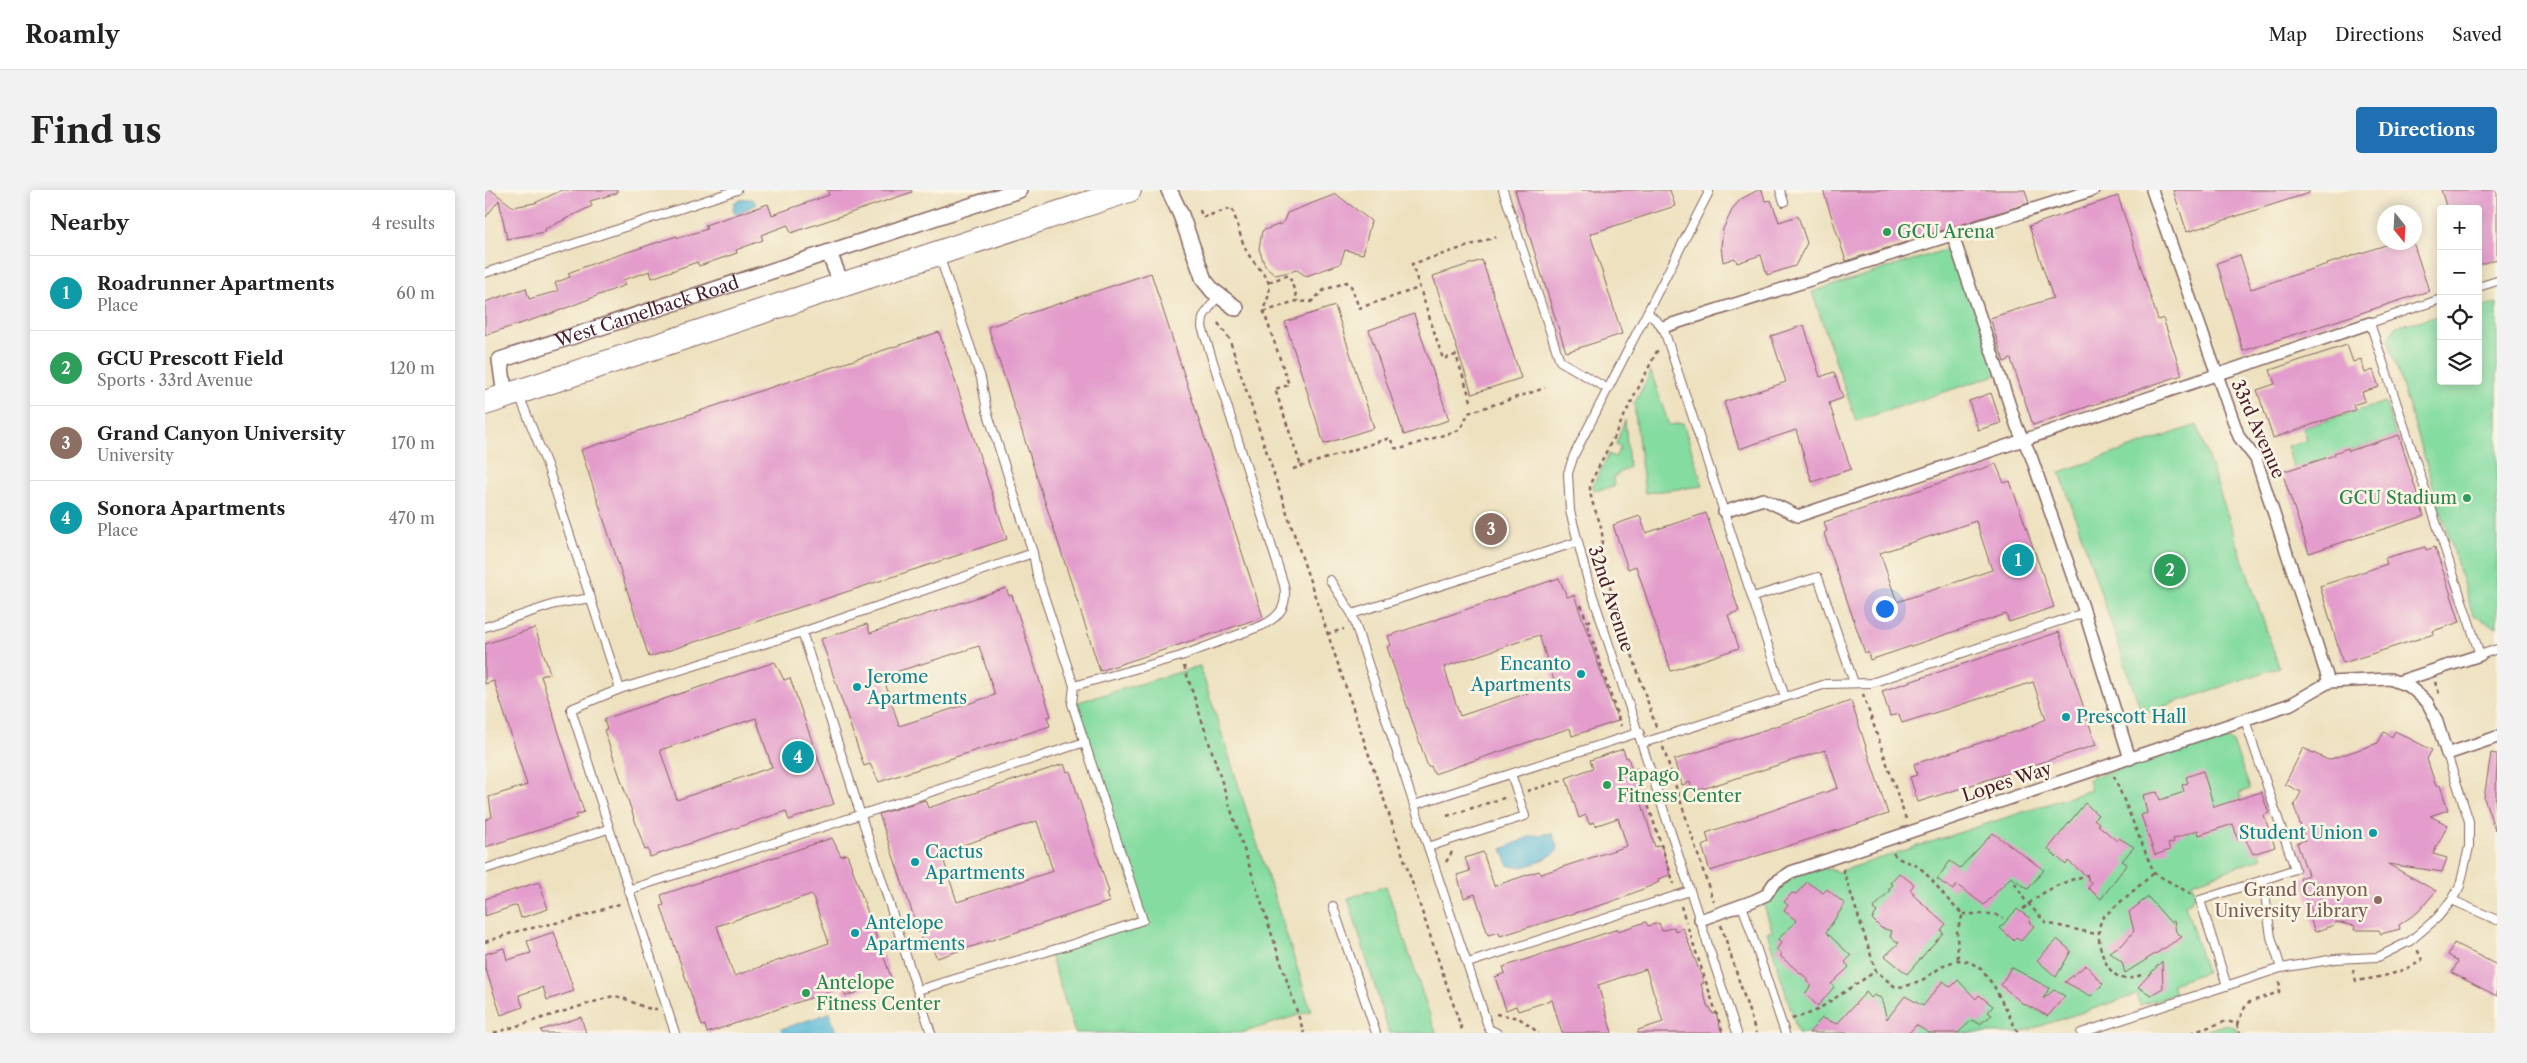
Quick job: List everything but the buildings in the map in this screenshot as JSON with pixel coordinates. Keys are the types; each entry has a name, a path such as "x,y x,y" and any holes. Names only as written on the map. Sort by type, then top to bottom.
{"main road":[{"name":"West Camelback Road","path":"502,397 1129,190"}],"street":[{"name":"West Camelback Road","path":"502,397 500,360 1019,190"},
{"path":"1169,190 1181,215 1202,275 1213,291 1236,308"},
{"path":"1664,331 1952,233 2093,190"},
{"name":"33rd Avenue","path":"2151,190 2239,437 2256,459 2329,682"},
{"path":"1952,233 2022,440 2031,456 2084,613 2130,759"},
{"path":"829,253 842,285"},
{"path":"1724,512 1763,500 1797,516 2371,323"},
{"path":"2398,682 2480,655"},
{"path":"2329,682 2390,679 2410,687 2427,702 2436,719 2447,754 2497,737"},
{"name":"Lopes Way","path":"1700,920 1766,895 1774,883 1791,872 2291,704 2329,682"}],"lane":[{"path":"485,273 737,190"},
{"path":"1503,190 1561,361 1608,389"},
{"name":"32nd Avenue","path":"1707,190 1709,192 1573,456 1568,473 1567,498 1577,542 1737,1033"},
{"path":"1780,190 1784,202"},
{"path":"917,990 1076,943 1143,920 1072,704 1074,686 1037,575 1033,553 987,411 981,378 939,253"},
{"path":"2482,286 2497,281"},
{"path":"1074,686 1181,656 1273,620 1280,613 1286,595 1202,327 1203,318 1219,294"},
{"path":"2437,301 2371,323 2480,655 2497,649"},
{"path":"1648,313 1664,331 1785,697"},
{"path":"502,397 547,465 620,688"},
{"path":"1352,614 1577,542"},
{"path":"675,1033 607,829 571,709 620,688 802,632 1033,553"},
{"path":"1753,597 1819,577 1857,683"},
{"path":"1330,580 1352,614 1489,1029 1497,1033"},
{"path":"485,627 555,604 591,598"},
{"path":"1643,743 1826,684 1871,683 2084,613"},
{"path":"802,632 931,1033"},
{"path":"2227,986 2200,900 2295,869 2245,720"},
{"path":"1414,805 1640,732"},
{"path":"628,890 1085,742"},
{"path":"2081,1033 2281,968 2335,960 2378,957 2410,941 2437,918 2452,900 2460,886 2469,847 2469,821 2447,754"},
{"path":"1428,847 1525,816 1511,774"},
{"path":"485,869 607,829"},
{"path":"2263,880 2271,937 2281,968"},
{"path":"1468,963 1690,891"},
{"path":"2452,900 2497,920"},
{"path":"1741,905 1785,1033"},
{"path":"1333,906 1376,1033"}],"path":[{"path":"1200,210 1202,217 1204,217 1233,208 1247,250 1269,282 1270,295 1263,309 1289,386 1275,390 1301,466"},
{"path":"1471,401 1456,355 1443,359 1412,264 1496,237"},
{"path":"1269,282 1289,275 1298,301"},
{"path":"1264,312 1298,301 1311,302 1324,290 1347,282 1350,283 1359,308 1419,288"},
{"path":"1218,323 1229,338 1327,634 1463,1033"},
{"path":"1664,331 1590,484 1589,493 1604,536 1599,554 1756,1033"},
{"path":"1293,469 1390,438 1395,448 1400,449 1459,430 1468,413 1545,388"},
{"path":"1581,605 1587,622"},
{"path":"1327,634 1356,625"},
{"path":"1181,656 1304,1033"},
{"path":"1857,683 1911,832"},
{"path":"2110,766 2154,873 2200,900"},
{"path":"1447,816 1564,780"},
{"path":"1446,864 1449,855 1460,849"},
{"path":"1893,853 1905,863 1918,866 1953,907 1963,914 1994,914 2003,918"},
{"path":"1839,856 1876,970 1894,986 1904,987 1915,984 1944,965 1958,960 1970,962 1981,969 1994,986 2018,1033"},
{"path":"2141,975 2131,978 2120,977 2108,965 2099,946 2097,934 2103,917 2154,873"},
{"path":"2023,909 2060,882 2088,876"},
{"path":"2015,883 2029,904 2046,923 2097,934"},
{"path":"485,942 518,931 574,920 631,900"},
{"path":"1958,960 1957,930 1963,914"},
{"path":"2345,968 2353,969 2356,981 2384,978 2412,967 2422,960 2417,950 2422,945"},
{"path":"1781,1022 1814,1012 1876,970"},
{"path":"2240,1033 2237,1024 2247,1003 2279,992 2280,978 2287,976"},
{"path":"494,1033 613,996 623,996 651,1009 666,1007"},
{"path":"1495,1014 1519,1018 1539,1033"},
{"path":"2191,1033 2227,1021 2237,1024"}],"green space":[{"path":"1957,246 1999,374 1856,421 1812,292"},
{"name":"GCU Stadium","path":"2497,303 2497,628 2473,615 2388,339 2396,326 2437,317 2437,385 2482,385 2482,306"},
{"path":"1651,372 1669,425 1683,423 1703,486 1645,493 1634,404"},
{"path":"2385,402 2396,436 2294,469 2287,446 2307,440 2303,428"},
{"path":"1625,420 1629,467 1613,477 1614,487 1593,491 1593,485 1609,454 1615,457 1621,447 1616,444"},
{"path":"2197,425 2279,667 2142,714 2060,472"},
{"path":"1200,666 1311,1011 1241,1033 1075,1033 1049,951 1143,920 1072,704"},
{"path":"2223,735 2233,742 2250,789 2239,793 2262,858 2192,883 2195,893 2191,901 2185,904 2206,972 2172,984 2175,994 2140,1005 2136,995 2018,1033 1798,1033 1767,932 1772,930 1763,903 1787,882 1807,871 1817,869 1838,872 2091,790 2088,779"},
{"path":"1386,886 1436,1033 1389,1033 1348,898"},
{"path":"2226,1024 2236,1028 2238,1033 2198,1033"}],"water":[{"path":"753,199 756,204 741,213 735,213 733,209 735,202"},
{"path":"1552,833 1558,849 1555,853 1539,862 1526,866 1514,867 1508,865 1502,849 1531,836"},
{"path":"830,1013 836,1033 782,1033 781,1029"}],"place":[{"name":"GCU Arena","path":"1887,232"},
{"name":"GCU Stadium","path":"2467,498"},
{"name":"Grand Canyon University","path":"1491,529"},
{"name":"Roadrunner Apartments","path":"2018,560"},
{"name":"GCU Prescott Field","path":"2170,570"},
{"name":"Encanto Apartments","path":"1581,674"},
{"name":"Jerome Apartments","path":"857,687"},
{"name":"Prescott Hall","path":"2066,717"},
{"name":"Sonora Apartments","path":"798,757"},
{"name":"Papago Fitness Center","path":"1607,785"},
{"name":"Student Union","path":"2373,833"},
{"name":"Cactus Apartments","path":"915,862"},
{"name":"Grand Canyon University Library","path":"2378,900"},
{"name":"Antelope Apartments","path":"855,933"},
{"name":"Antelope Fitness Center","path":"806,993"}]}
